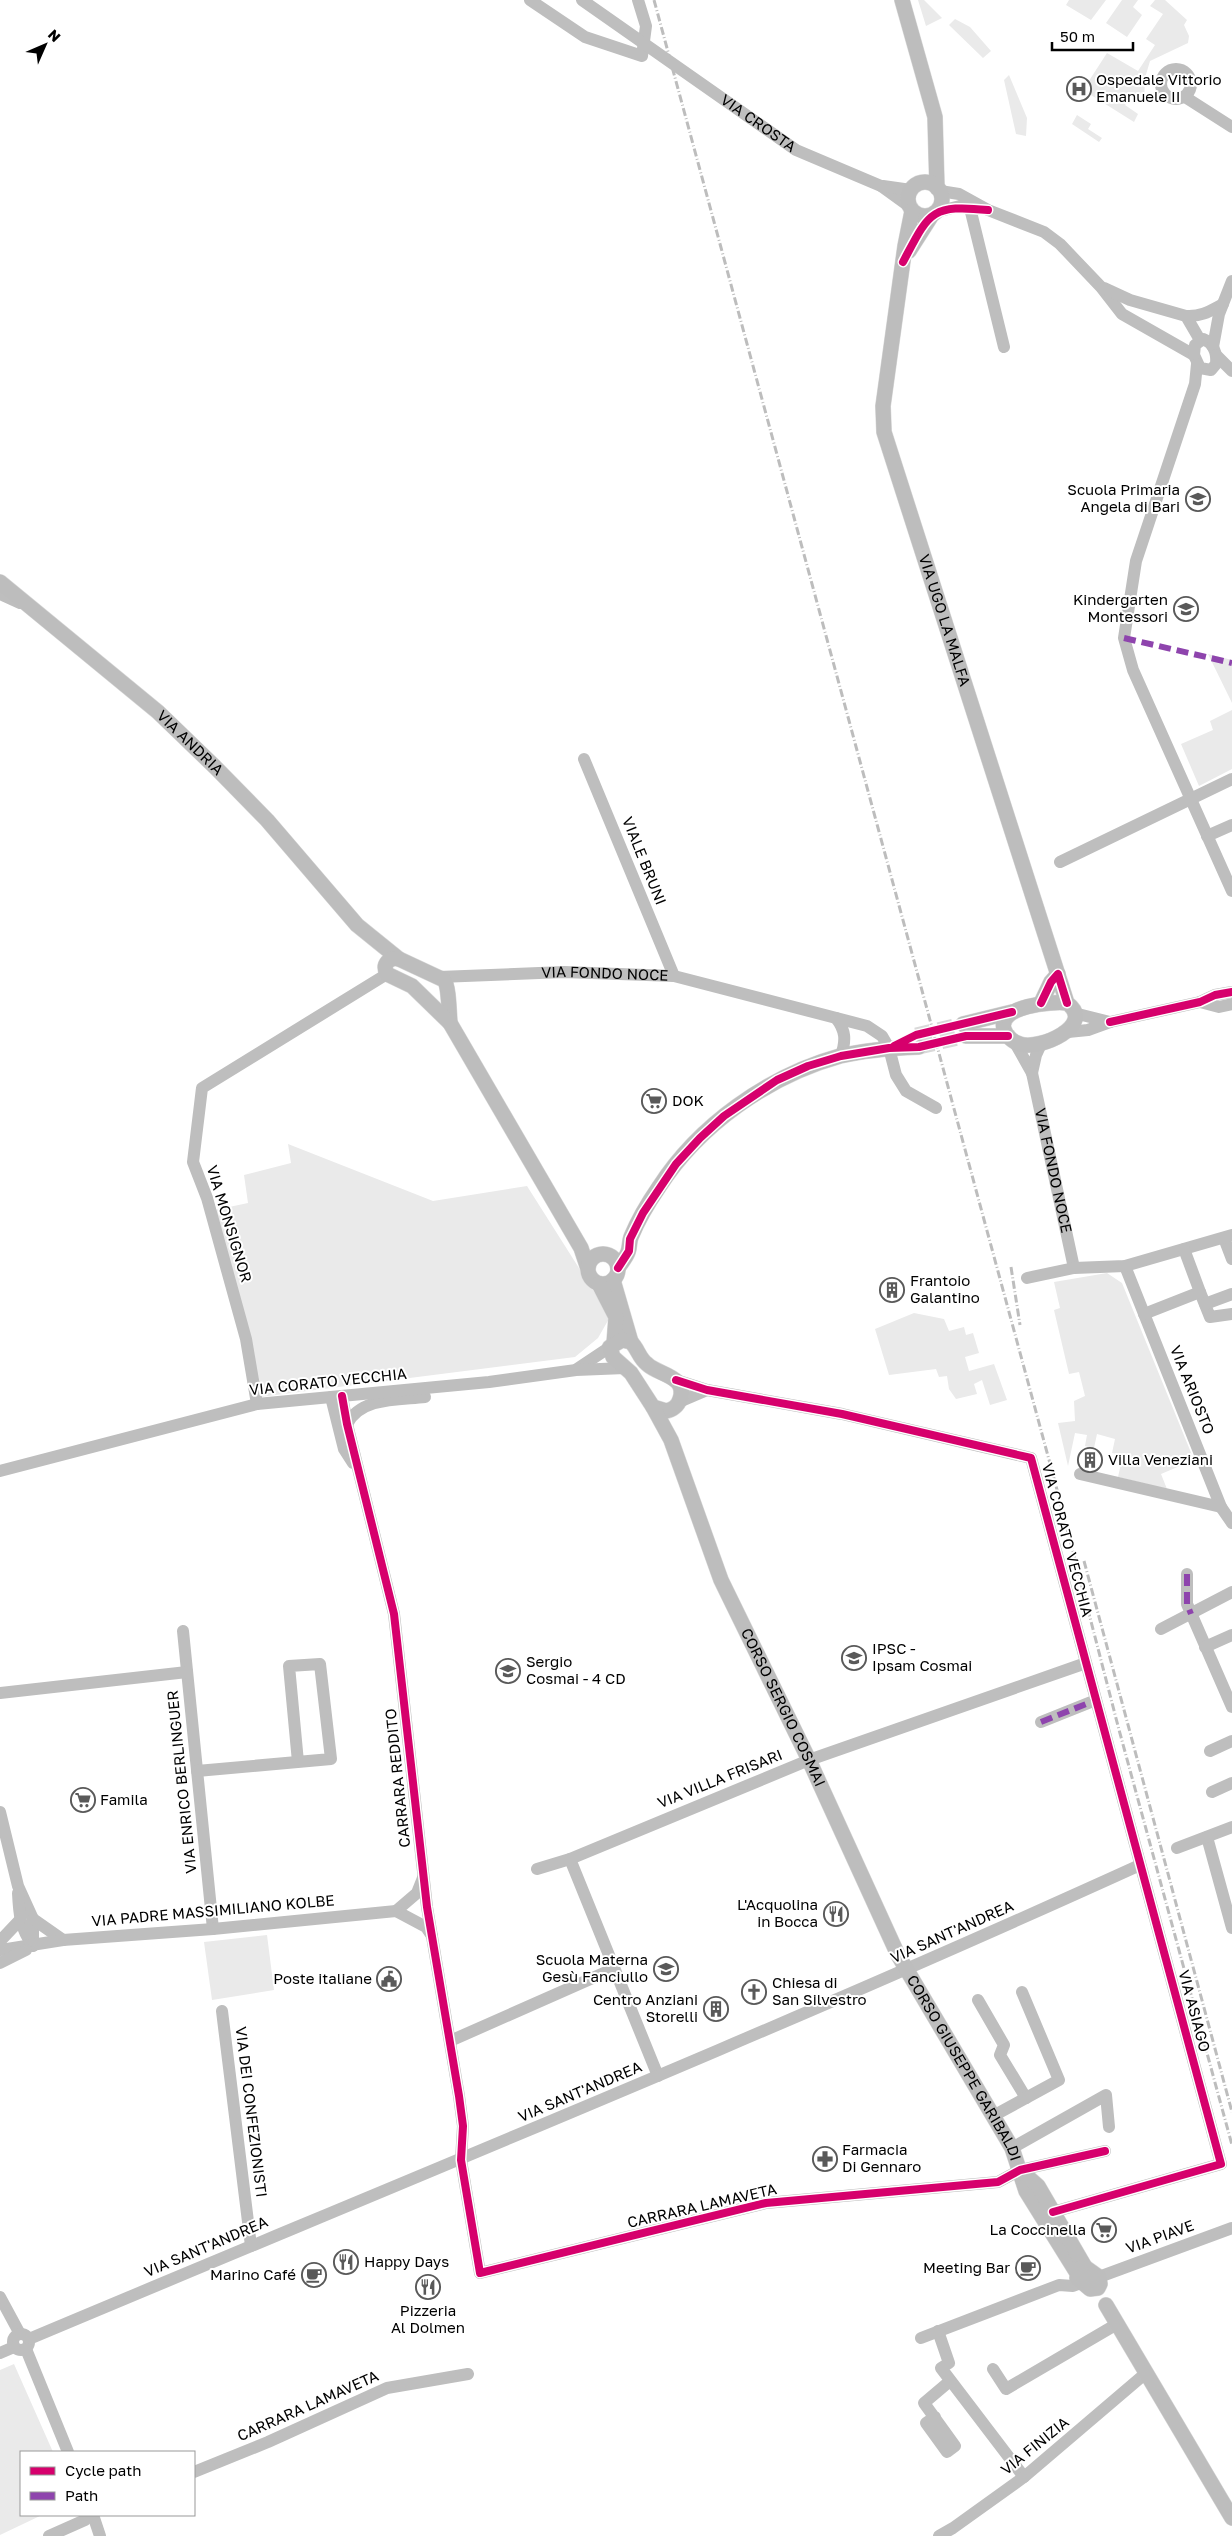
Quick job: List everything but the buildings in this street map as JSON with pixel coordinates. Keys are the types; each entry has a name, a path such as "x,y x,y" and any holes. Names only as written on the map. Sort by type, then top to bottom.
{"main road":[{"path":"902,0 935,118 939,190 942,200 918,234 903,262"},
{"path":"934,213 920,216 911,209 908,198 937,146"},
{"path":"916,186 930,183 939,190"},
{"name":"VIA UGO LA MALFA","path":"911,209 883,406 884,432 1058,974 1071,1008"},
{"name":"VIA ANDRIA","path":"0,582 158,712 215,766 266,820 357,925 386,972"},
{"name":"VIA ANDRIA","path":"357,925 399,959"},
{"path":"399,959 388,960 385,965 386,972 412,986 450,1023 581,1248 597,1258 614,1259 610,1278 616,1317 612,1346"},
{"name":"VIA FONDO NOCE","path":"399,959 424,973 439,977"},
{"path":"1041,1003 1051,982 1058,974"},
{"path":"439,977 448,985 446,997 450,1023"},
{"path":"429,1004 440,1005 446,997"},
{"path":"1055,1001 1071,1008 1074,1024 1068,1032 1028,1046 1011,1039 964,1030 1041,1003 1055,1001"},
{"path":"1011,1039 1003,1025 1006,1018 1012,1012"},
{"path":"610,1278 629,1251 630,1239 659,1186 700,1138 724,1116 778,1080 808,1066 841,1056 917,1041"},
{"path":"610,1278 588,1275 597,1258 630,1239"},
{"path":"610,1278 631,1342 645,1363 676,1380"},
{"path":"612,1346 622,1340 631,1342"},
{"name":"CORSO SERGIO COSMAI","path":"612,1346 612,1357 625,1368 653,1407 671,1440 721,1580 810,1760 907,1969"},
{"name":"CORSO SERGIO COSMAI","path":"671,1440 681,1392 676,1380"},
{"path":"653,1407 666,1411 677,1404"},
{"name":"CORSO GIUSEPPE GARIBALDI","path":"907,1969 1012,2148 1026,2191 1106,2305 1232,2518"},
{"name":"CORSO GIUSEPPE GARIBALDI","path":"1020,2170 1038,2186 1089,2279"}],"street":[{"path":"530,0 585,37 642,56 646,26 638,0"},
{"name":"VIA CROSTA","path":"582,0 796,150 881,186"},
{"path":"1185,97 1232,128"},
{"path":"881,186 916,186"},
{"path":"881,186 911,209"},
{"path":"939,190 959,194 988,210 1044,232 1060,244 1101,287 1122,314 1203,365 1232,373"},
{"path":"934,213 960,206 988,210"},
{"path":"970,208 1004,347"},
{"path":"1232,281 1208,345 1203,365 1136,561 1124,638 1133,670 1232,891"},
{"path":"1101,287 1130,300 1186,316 1196,317 1221,309"},
{"path":"1186,316 1232,373"},
{"path":"1203,365 1196,345 1208,345"},
{"path":"0,594 37,612"},
{"name":"VIALE BRUNI","path":"584,759 674,976"},
{"path":"1060,862 1232,779"},
{"path":"1207,836 1232,825"},
{"name":"VIA MONSIGNOR","path":"257,1404 246,1339 207,1198 193,1162 202,1088 386,972"},
{"name":"VIA FONDO NOCE","path":"439,977 564,972 674,976 867,1026 882,1036 889,1048"},
{"path":"1068,1032 1088,1030 1110,1022 1200,1002 1215,995 1232,992"},
{"path":"1200,1002 1219,1007 1232,1004"},
{"path":"1071,1008 1110,1022"},
{"path":"836,1018 844,1029 846,1042 841,1056"},
{"name":"VIA FONDO NOCE","path":"1011,1039 1032,1073 1074,1268"},
{"name":"VIA FONDO NOCE","path":"1032,1073 1036,1054 1042,1042"},
{"path":"889,1048 896,1075 906,1091 936,1108"},
{"path":"1028,1278 1074,1268 1125,1266 1228,1236 1232,1258"},
{"path":"1184,1249 1210,1317 1232,1314"},
{"name":"VIA ARIOSTO","path":"1125,1266 1221,1507 1232,1524"},
{"path":"1144,1314 1200,1292"},
{"path":"1205,1304 1232,1294"},
{"name":"VIA CORATO VECCHIA","path":"576,1370 612,1346"},
{"name":"VIA CORATO VECCHIA","path":"0,1471 257,1404 450,1386 576,1370 625,1368"},
{"name":"VIA CORATO VECCHIA","path":"676,1380 707,1390 842,1414 1031,1458 1140,1865"},
{"path":"347,1424 352,1414 372,1403 431,1396 450,1386"},
{"path":"677,1404 707,1390"},
{"name":"CARRARA REDDITO","path":"337,1397 347,1424 394,1614 427,1907 463,2126 461,2160 480,2273"},
{"name":"CARRARA REDDITO","path":"337,1397 344,1449 358,1469"},
{"path":"1080,1474 1221,1507"},
{"path":"1187,1574 1187,1604 1205,1647 1227,1682 1232,1707"},
{"path":"1161,1629 1230,1597"},
{"name":"VIA ENRICO BERLINGUER","path":"183,1631 213,1929"},
{"path":"1205,1647 1232,1635"},
{"name":"VIA VILLA FRISARI","path":"537,1869 570,1859 810,1760 1086,1663"},
{"path":"197,1771 298,1762 331,1759 320,1664 289,1666 298,1762"},
{"path":"0,1693 187,1672"},
{"path":"1041,1722 1096,1700"},
{"path":"1210,1752 1232,1741"},
{"path":"1212,1792 1232,1784"},
{"path":"0,1812 18,1886 33,1919 33,1946"},
{"path":"1177,1848 1232,1827"},
{"path":"1208,1837 1222,1899 1232,1928"},
{"path":"570,1859 613,1970 658,2076"},
{"name":"VIA SANT'ANDREA","path":"0,2353 22,2342 658,2076 907,1969 1140,1865"},
{"name":"VIA ASIAGO","path":"1053,2212 1222,2164 1140,1865"},
{"path":"424,1876 417,1893 396,1911 426,1927 432,1937"},
{"path":"18,1886 19,1921 24,1934 33,1946"},
{"name":"VIA PADRE MASSIMILIANO KOLBE","path":"0,1950 63,1940 213,1929 396,1911 412,1914 427,1907"},
{"path":"33,1919 63,1940"},
{"path":"0,1941 19,1921"},
{"name":"VIA PADRE MASSIMILIANO KOLBE","path":"0,1963 33,1946"},
{"path":"450,2041 613,1970"},
{"path":"993,2116 1059,2080 1022,1992"},
{"path":"978,2000 1004,2045 1000,2055 1026,2098"},
{"name":"VIA DEI CONFEZIONISTI","path":"222,2011 251,2246"},
{"path":"1012,2148 1106,2095 1109,2127"},
{"name":"CARRARA LAMAVETA","path":"480,2273 766,2203 998,2182 1020,2170 1105,2151"},
{"name":"VIA PIAVE","path":"920,2338 1059,2285 1073,2286 1232,2228"},
{"path":"0,2297 22,2342 68,2451"},
{"path":"993,2369 1006,2389 1117,2324"},
{"path":"938,2331 949,2363 941,2368 1024,2477"},
{"name":"VIA FINIZIA","path":"939,2536 1024,2477 1146,2373"},
{"name":"CARRARA LAMAVETA","path":"195,2472 268,2442 387,2388 468,2374"},
{"path":"935,2417 924,2403 950,2381"},
{"path":"49,2536 90,2516"},
{"path":"91,2516 100,2536"}],"shaded area":[{"path":"918,0 924,0 942,18 926,26"},
{"path":"1069,0 1106,0 1091,20 1066,5"},
{"path":"1122,0 1138,0 1133,7 1142,15 1127,37 1106,23"},
{"path":"1155,0 1165,0 1187,20 1184,25 1189,36 1188,43 1150,61 1145,78 1144,104 1132,95 1125,105 1138,114 1134,122 1083,90 1107,53 1138,71 1155,45 1146,39 1163,14 1150,6"},
{"path":"955,19 970,27 991,51 983,58 949,25"},
{"path":"1009,75 1027,118 1026,136 1016,134 1004,80"},
{"path":"1077,115 1091,124 1088,129 1102,138 1099,142 1072,124"},
{"path":"1208,654 1232,660 1232,703"},
{"path":"1232,710 1232,769 1199,786 1181,744 1213,730 1210,721"},
{"path":"288,1144 433,1201 527,1186 610,1317 598,1338 575,1357 260,1397 215,1210 248,1203 244,1175 291,1163"},
{"path":"1107,1273 1122,1283 1194,1460 1161,1474 1167,1489 1118,1477 1123,1455 1112,1453 1115,1439 1097,1434 1094,1448 1085,1446 1087,1435 1075,1433 1068,1466 1058,1423 1075,1421 1074,1401 1085,1396 1079,1372 1069,1374 1054,1310 1060,1308 1054,1282"},
{"path":"914,1313 944,1319 949,1331 964,1327 966,1335 973,1333 979,1353 965,1357 969,1371 994,1364 1007,1400 990,1405 982,1380 974,1384 977,1394 956,1399 949,1389 947,1376 939,1377 936,1369 889,1375 875,1329"},
{"path":"267,1935 274,1990 212,2000 204,1942"},
{"path":"14,2364 53,2451 20,2451 20,2516 40,2516 0,2535 0,2370"}],"tunnel":[{"path":"916,1035 963,1024"},
{"path":"919,1047 966,1036"}],"railway":[{"path":"654,0 1055,1482 1118,1726 1232,2145"},
{"path":"1011,1267 1020,1325"},
{"path":"1084,1561 1232,2112"}],"marked path":[{"path":"1124,638 1232,663"},
{"path":"1187,1574 1187,1604 1191,1614"},
{"path":"1041,1722 1096,1700"}],"cycle path":[{"path":"903,262 919,232 934,215 942,211 954,209 988,210"},
{"path":"1041,1003 1051,982 1058,974 1067,1003"},
{"path":"1110,1022 1200,1002 1215,995 1232,992"},
{"path":"894,1046 916,1035 1012,1012"},
{"path":"618,1268 629,1251 630,1239 643,1213 676,1164 724,1116 777,1080 808,1066 841,1056 889,1048 919,1047 966,1036 1008,1036"},
{"path":"676,1380 707,1390 842,1414 1031,1458 1221,2164 1053,2212"},
{"path":"342,1396 347,1424 394,1614 427,1907 459,2096 463,2126 461,2160 480,2273 766,2203 998,2182 1020,2170 1105,2151"}],"place":[{"name":"Ospedale Vittorio Emanuele II","path":"1079,89"},
{"name":"Scuola Primaria Angela di Bari","path":"1198,499"},
{"name":"Kindergarten Montessori","path":"1186,609"},
{"name":"DOK","path":"654,1101"},
{"name":"Frantoio Galantino","path":"892,1290"},
{"name":"Villa Veneziani","path":"1090,1460"},
{"name":"IPSC - Ipsam Cosmai","path":"854,1658"},
{"name":"Sergio Cosmai - 4 CD","path":"508,1671"},
{"name":"Famila","path":"83,1800"},
{"name":"L'Acquolina in Bocca","path":"836,1914"},
{"name":"Scuola Materna Gesù Fanciullo","path":"666,1969"},
{"name":"Poste italiane","path":"389,1979"},
{"name":"Chiesa di San Silvestro","path":"754,1992"},
{"name":"Centro Anziani Storelli","path":"716,2009"},
{"name":"Farmacia Di Gennaro","path":"825,2159"},
{"name":"La Coccinella","path":"1104,2230"},
{"name":"Happy Days","path":"346,2262"},
{"name":"Meeting Bar","path":"1028,2268"},
{"name":"Marino Café","path":"314,2275"},
{"name":"Pizzeria Al Dolmen","path":"428,2287"}]}
